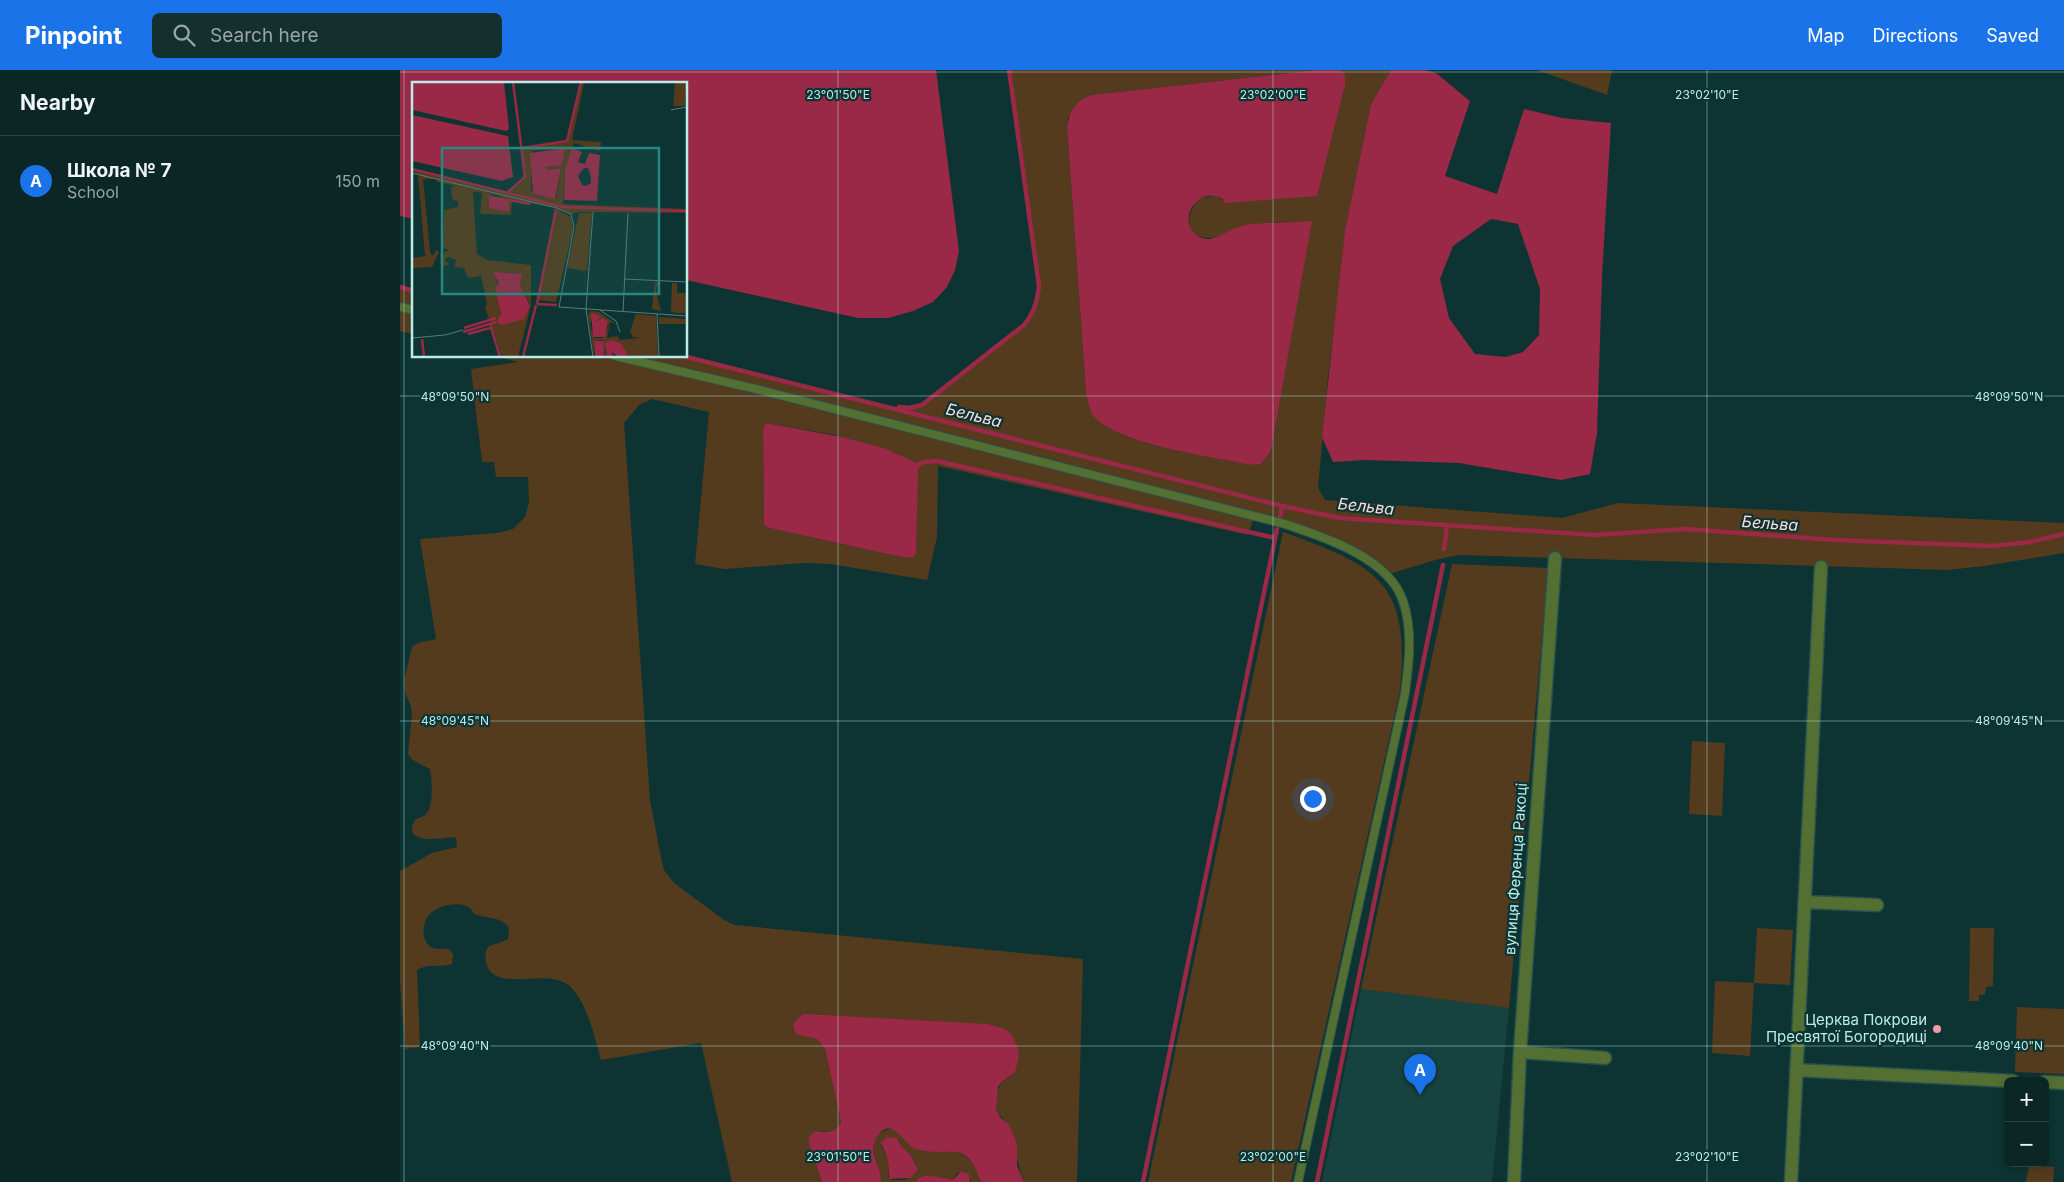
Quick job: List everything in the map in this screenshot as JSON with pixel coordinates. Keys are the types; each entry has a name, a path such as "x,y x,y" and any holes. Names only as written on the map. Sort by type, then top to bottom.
{"street":[{"name":"вулиця Ференца Ракоці","path":"1514,1182 1520,1052 1555,558"},
{"path":"1791,1182 1821,567"},
{"path":"1806,902 1878,905"},
{"path":"1520,1052 1605,1058"},
{"path":"1796,1070 2004,1081"},
{"path":"2049,1082 2064,1083"}],"lane":[{"path":"624,358 760,390 1285,524 1327,538 1369,562 1386,576 1403,600 1406,614 1409,651 1405,693 1298,1182"}],"shaded area":[{"path":"400,70 936,70 959,251 955,270 947,287 933,302 913,311 888,318 858,318 688,280 688,82 412,82 412,219 400,216"},
{"path":"1009,70 1316,70 1091,95 1068,117 1067,127 1086,393 1091,410 1102,423 1116,432 1134,439 1174,450 1252,465 1261,464 1271,451 1311,222 1278,222 1251,225 1217,237 1208,238 1200,237 1191,229 1189,223 1191,211 1199,199 1216,195 1223,200 1343,71 1341,70 1391,70 1371,104 1345,230 1328,377 1318,488 1325,500 1562,518 1618,503 2064,523 2064,553 1948,570 1459,555 1386,575 1346,548 1254,517 1248,535 938,466 937,537 927,580 831,564 804,563 725,569 695,564 709,412 652,399 639,405 624,423 650,800 664,870 674,883 724,920 735,925 1083,959 1077,1182 1024,1182 1009,1130 996,1107 998,1090 1009,1077 816,1014 797,1034 817,1039 825,1049 841,1122 833,1131 822,1131 809,1144 822,1182 732,1182 701,1043 601,1060 585,1008 574,990 567,984 557,980 546,978 508,979 498,977 490,971 486,962 486,951 491,946 508,939 509,927 497,919 474,914 467,906 448,905 436,909 426,919 424,934 427,944 433,948 450,950 453,955 452,964 425,967 417,970 420,1047 405,1049 400,981 400,871 432,853 457,847 456,837 425,839 413,834 412,828 415,820 425,815 429,810 432,792 430,769 413,760 408,754 412,716 404,681 412,647 418,643 436,639 420,539 498,533 513,529 525,517 529,502 528,477 496,477 494,462 482,462 471,369 518,362 503,358 688,357 886,406 909,408 922,405 1024,325 1030,316 1039,286","holes":["766,423 835,435 893,452 917,466 916,553 911,558 769,528 764,525 763,429"]},
{"path":"1316,70 1341,70 1345,75 1345,85 1317,196 1224,203 1223,199 1217,196 1210,196 1198,200 1191,210 1189,217 1189,224 1194,233 1202,238 1209,239 1245,225 1312,221 1271,451 1261,464 1252,465 1191,454 1143,442 1105,425 1093,415 1086,393 1067,127 1069,116 1074,107 1081,100 1091,95"},
{"path":"1391,70 1425,70 1436,73 1470,101 1445,176 1497,194 1524,109 1562,118 1611,123 1602,277 1597,433 1590,474 1561,480 1459,463 1365,460 1333,462 1322,437 1345,230 1371,104","holes":["1491,219 1518,224 1540,289 1539,335 1523,352 1506,357 1475,354 1449,318 1440,279 1453,246"]},
{"path":"1537,70 1612,70 1607,95"},
{"path":"400,287 412,290 412,334 400,331"},
{"path":"766,423 842,437 887,449 916,463 918,471 916,553 914,557 906,558 769,528 764,525 763,429"},
{"path":"1283,532 1342,556 1364,568 1381,583 1393,602 1400,625 1402,654 1400,690 1291,1182 1148,1182"},
{"path":"1452,564 1548,568 1509,1008 1361,989"},
{"path":"1692,741 1725,743 1722,816 1689,814"},
{"path":"1757,928 1793,930 1790,985 1754,983"},
{"path":"1970,928 1994,928 1993,986 1986,987 1985,995 1979,995 1979,1001 1969,1001"},
{"path":"1715,981 1754,983 1750,1056 1712,1053"},
{"path":"1361,989 1509,1008 1492,1182 1322,1182"},
{"path":"2017,1007 2064,1009 2064,1074 2015,1072"},
{"path":"804,1014 987,1024 1005,1029 1011,1034 1018,1048 1019,1057 1015,1072 998,1087 996,1109 1000,1117 1009,1125 1015,1138 1017,1166 1024,1182 981,1182 975,1168 963,1154 916,1149 898,1133 888,1129 882,1131 874,1143 874,1154 881,1182 822,1182 809,1144 809,1138 814,1132 833,1131 841,1122 825,1049 817,1039 796,1034 793,1027 795,1021"},
{"path":"890,1129 894,1130 920,1150 947,1151 961,1154 975,1166 981,1182 970,1182 971,1180 963,1171 957,1173 953,1180 917,1179 915,1182 881,1182 874,1144 876,1138 881,1133","holes":["891,1137 899,1140 902,1147 910,1154 917,1166 906,1180 892,1180 888,1177 888,1161 882,1147 885,1138"]},
{"path":"887,1137 897,1138 902,1147 910,1154 918,1169 911,1178 889,1179 888,1161 881,1142"},
{"path":"2029,1167 2054,1167 2053,1182 2026,1182"},
{"path":"961,1171 969,1174 970,1182 915,1182 923,1176 953,1180"}],"waterway":[{"path":"899,407 909,408 922,405 1024,325 1034,307 1039,286 1009,70"},
{"name":"Бельва","path":"400,287 412,290"},
{"name":"Бельва","path":"688,357 1282,506 1340,518 1594,535 1686,529 1834,540 1993,546 2030,542 2064,534"},
{"path":"917,466 924,462 937,461 1275,538"},
{"path":"1280,518 1282,506"},
{"path":"1444,549 1447,526"},
{"path":"1143,1182 1277,529"},
{"path":"1317,1182 1443,565"}],"place":[{"name":"Церква Покрови Пресвятої Богородиці","path":"1937,1029"},
{"name":"Школа № 7","path":"1420,1095"}]}
